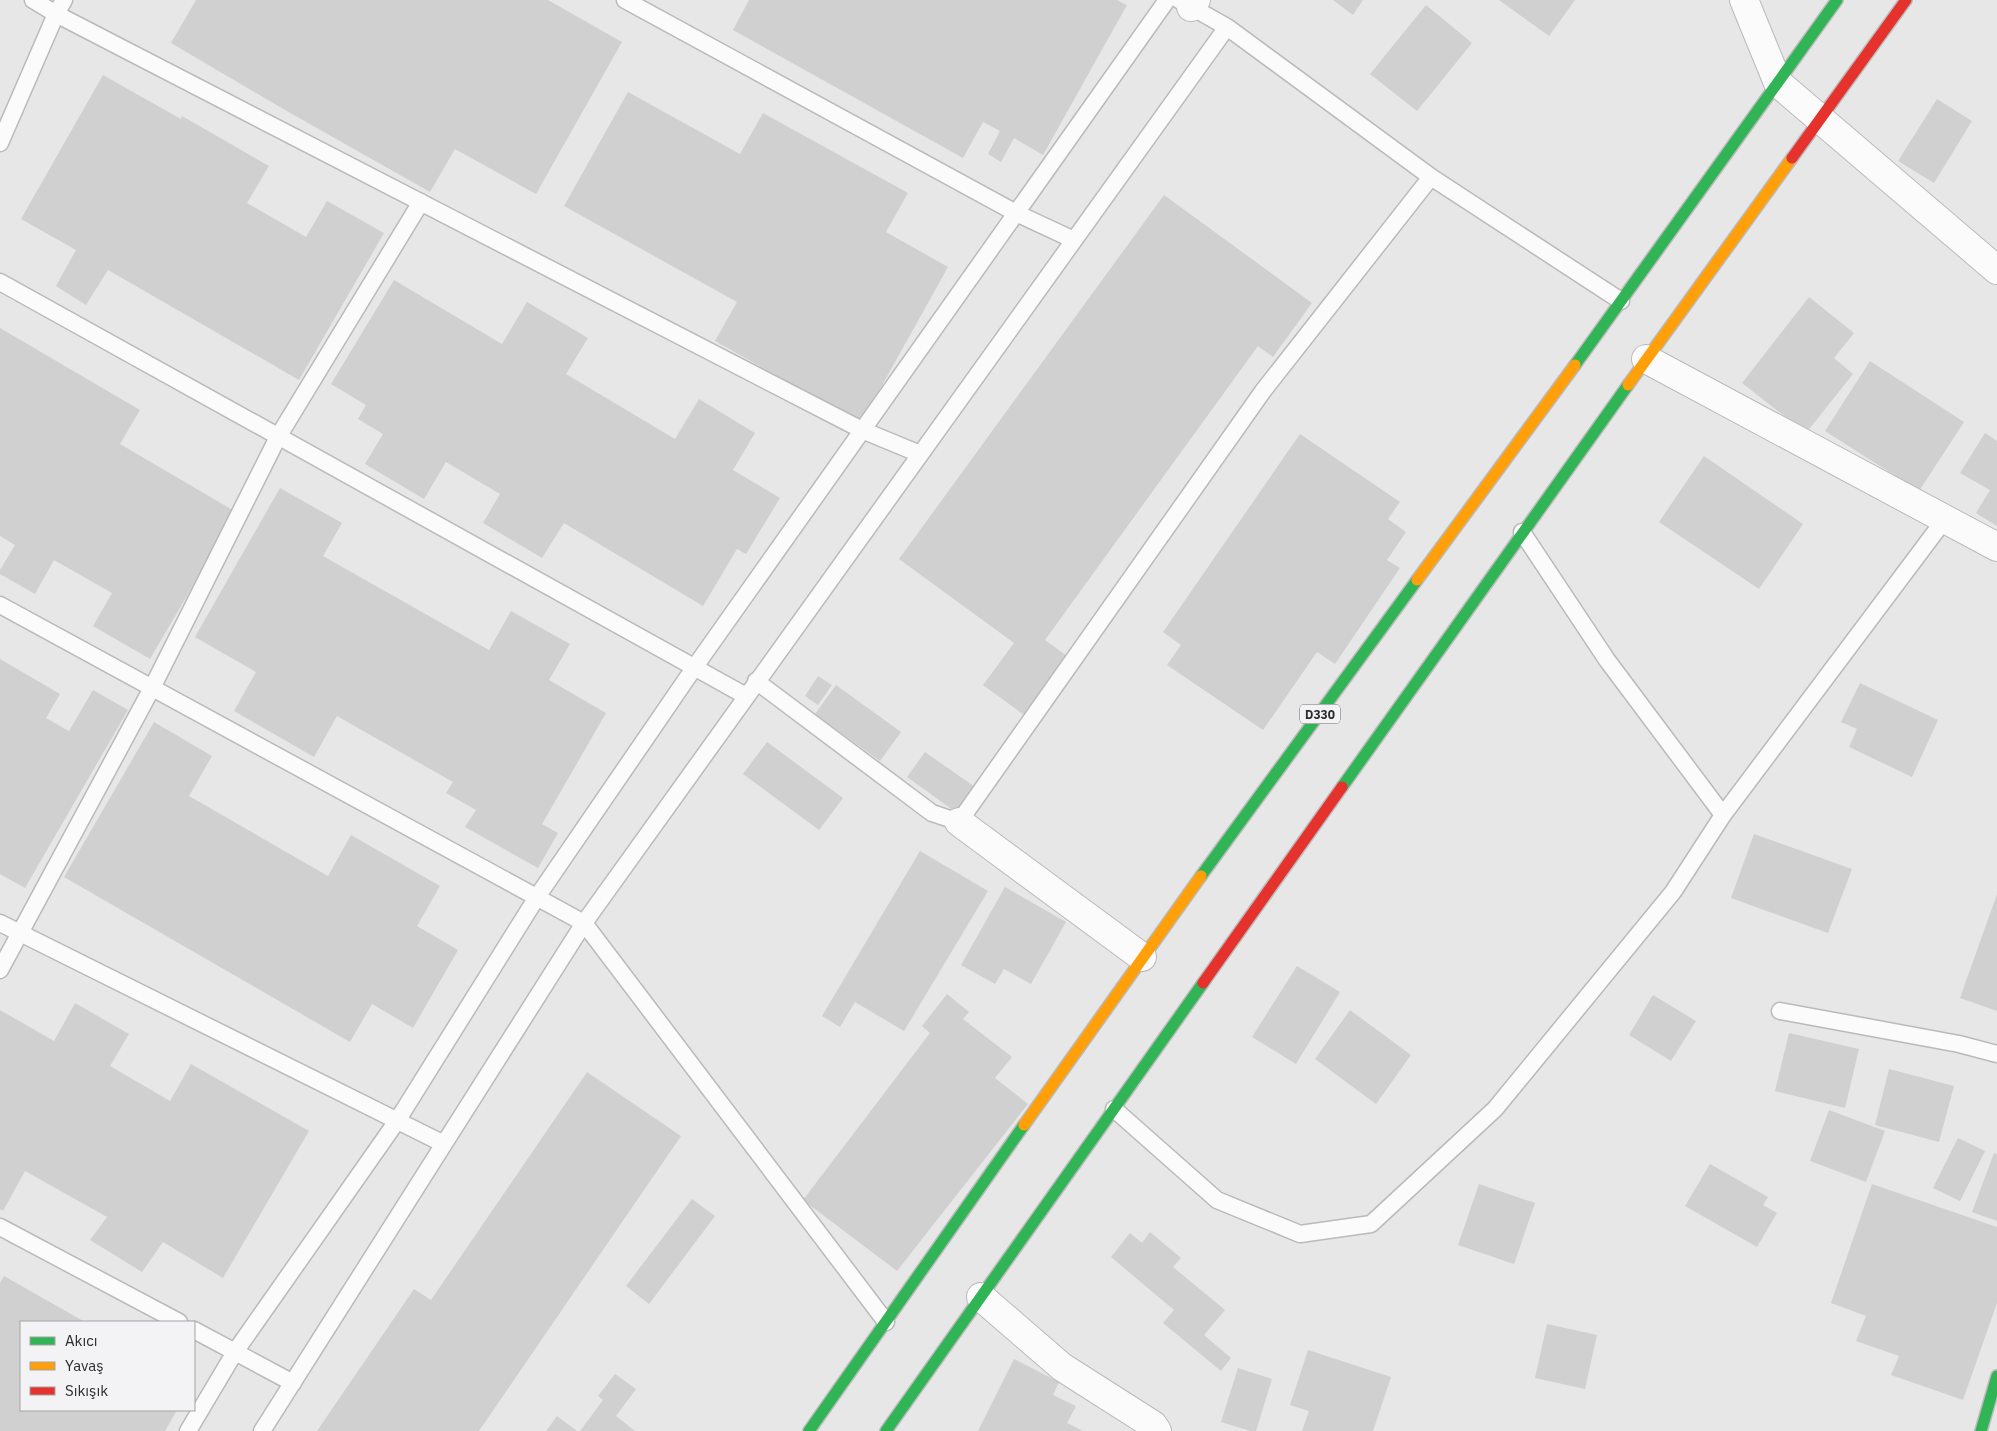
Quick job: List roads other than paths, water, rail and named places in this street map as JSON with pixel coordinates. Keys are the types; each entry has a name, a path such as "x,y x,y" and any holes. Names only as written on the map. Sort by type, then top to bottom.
{"main road":[{"name":"D330","path":"809,1431 1142,957 1621,301 1837,0"},
{"path":"886,1431 1522,532 1906,0"},
{"path":"1981,1431 1997,1376"}],"street":[{"path":"1744,0 1778,83 1997,270"},
{"path":"1646,359 1997,547"},
{"path":"959,822 1142,957"},
{"path":"981,1297 1062,1367 1153,1425 1157,1431"}],"lane":[{"path":"33,0 60,7 421,202 862,430 920,454"},
{"path":"625,0 1016,213 1074,240"},
{"path":"188,1431 235,1352 397,1121 536,897 694,668 1016,213 1183,2 1227,26 1431,177 1621,301"},
{"path":"0,143 60,7"},
{"path":"262,1431 584,922 1227,26"},
{"path":"756,681 932,813 959,822 1263,392 1431,177"},
{"path":"0,970 152,688 278,437 421,202"},
{"path":"0,282 746,696"},
{"path":"1114,1109 1217,1200 1300,1234 1371,1224 1495,1109 1673,892 1723,815 1945,519"},
{"path":"1522,532 1607,660 1723,815"},
{"path":"0,605 584,922 886,1322"},
{"path":"0,923 444,1144"},
{"path":"1780,1011 1959,1044 1997,1054"},
{"path":"0,1227 177,1321"},
{"path":"195,1331 293,1383"}]}
